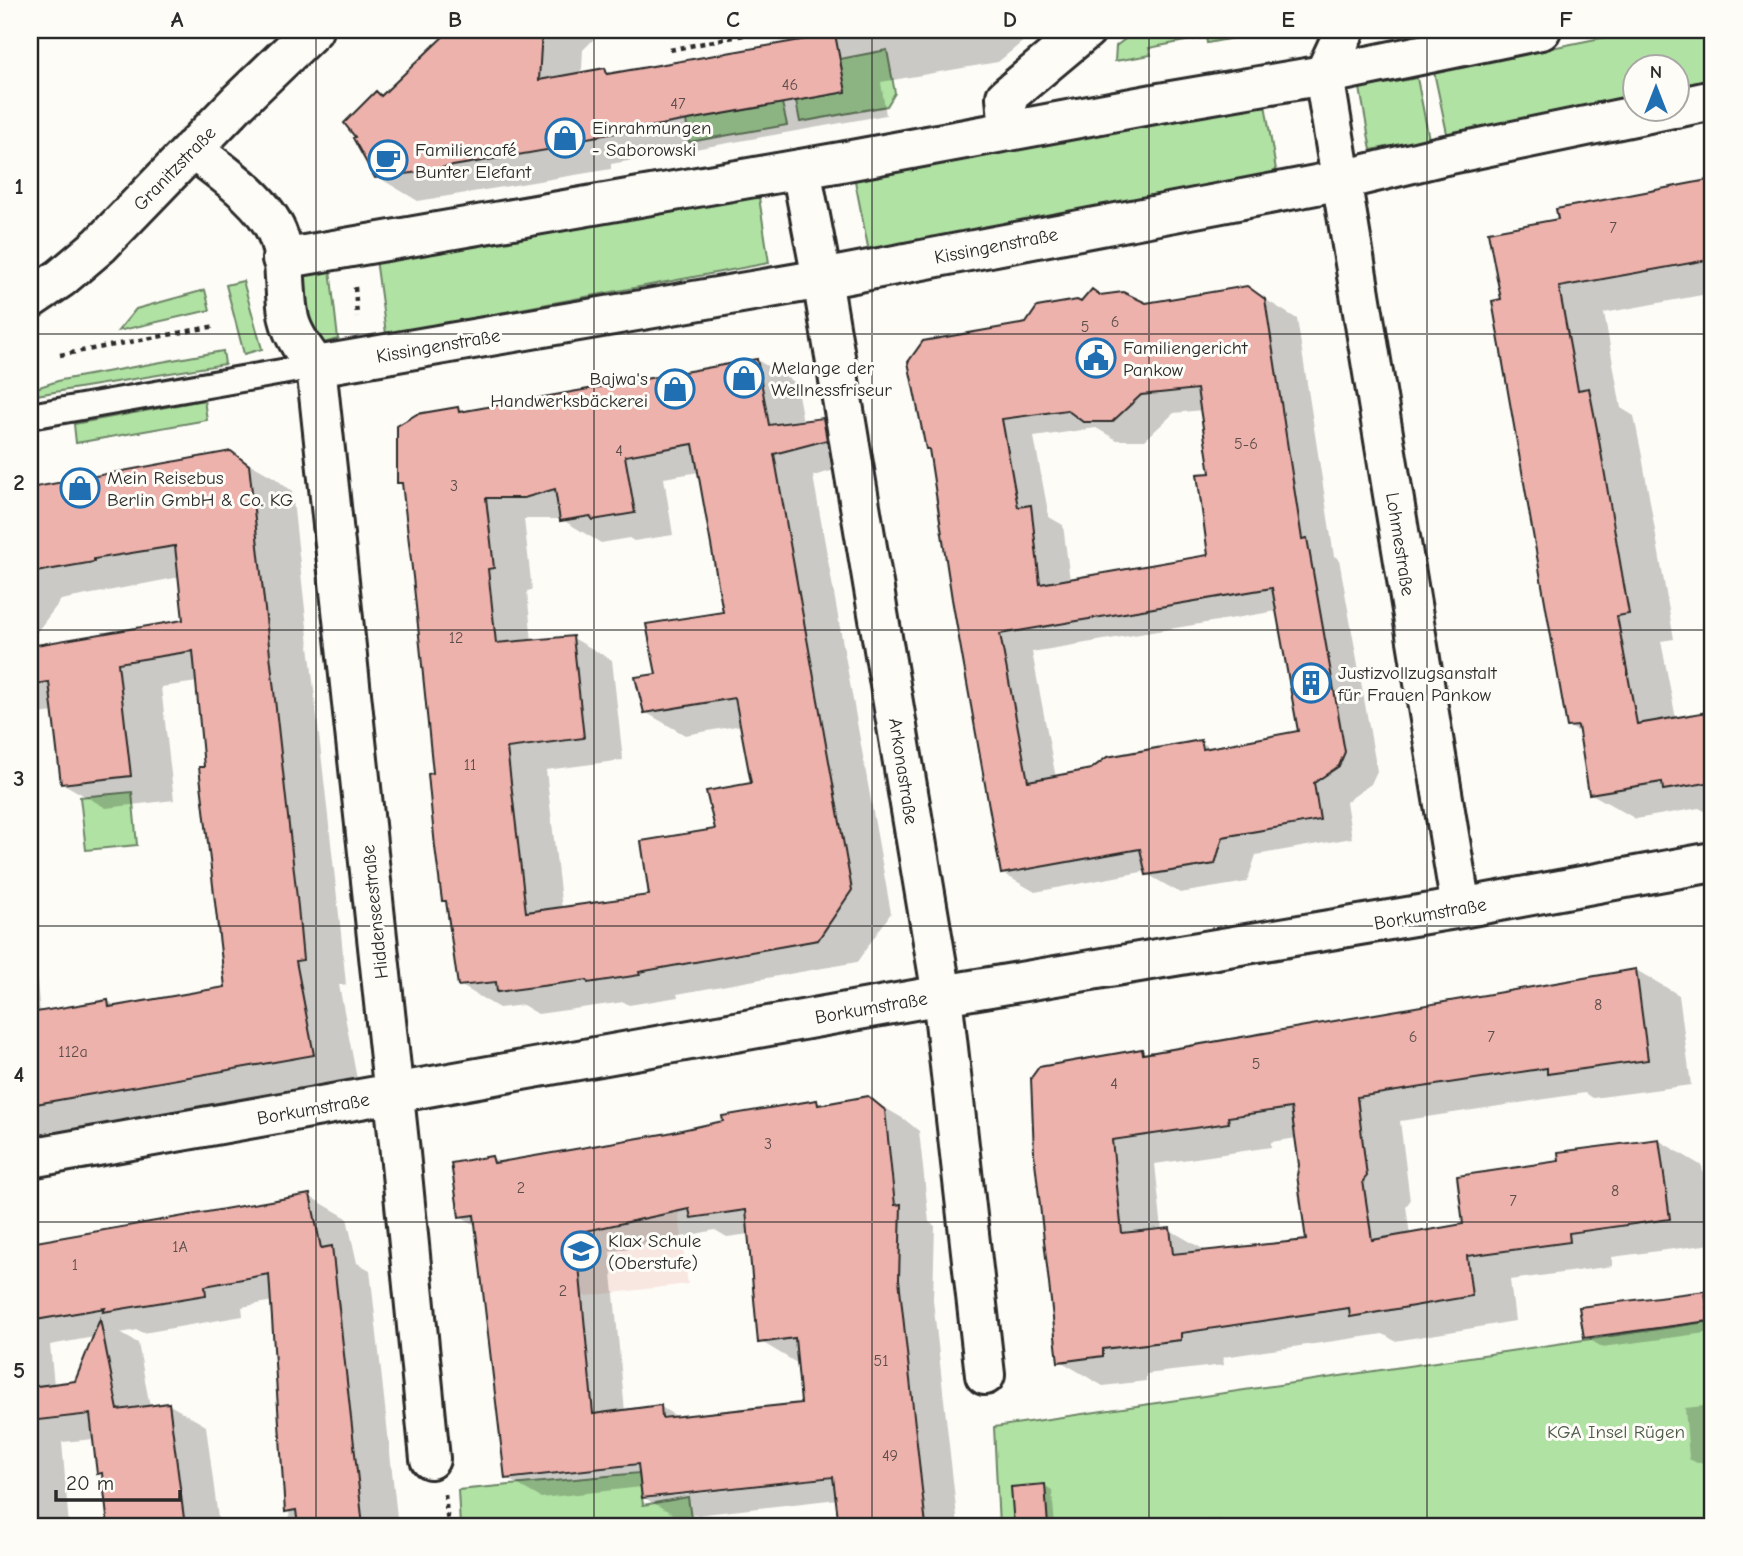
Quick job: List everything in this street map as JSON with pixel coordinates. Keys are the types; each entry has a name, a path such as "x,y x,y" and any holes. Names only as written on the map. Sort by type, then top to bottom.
{"street":[{"name":"Granitzstraße","path":"30,299 61,278 100,245 192,149 313,30"},
{"path":"1009,131 1006,97 1086,30"},
{"path":"1324,75 1345,30"},
{"path":"282,259 1324,75 1541,30"},
{"name":"Lohmestraße","path":"1324,75 1461,908"},
{"name":"Kissingenstraße","path":"1690,105 1713,100"},
{"name":"Kissingenstraße","path":"316,366 822,279 1342,180 1441,156 1620,119"},
{"path":"192,149 244,191 269,218 278,234 289,321 303,349 316,366"},
{"name":"Arkonastraße","path":"801,169 822,279 942,995 985,1375"},
{"name":"Hiddenseestraße","path":"316,366 437,1476"},
{"name":"Borkumstraße","path":"30,1158 942,995 1461,908 1713,862"}],"lane":[{"name":"Kissingenstraße","path":"30,416 316,366"}],"path":[{"path":"670,50 768,30"},
{"path":"355,279 358,330"},
{"path":"60,355 216,326"},
{"path":"437,1476 448,1526"}],"shaded area":[{"name":"Klax Schule (Oberstufe)","path":"668,1133 688,1284 485,1308 474,1216 459,1217 451,1163 492,1156 495,1163"}],"green space":[{"path":"1137,30 1235,30 1234,38 1207,43 1206,37 1149,48 1151,55 1115,61 1116,46"},
{"path":"1640,30 1713,30 1713,83 1690,88 1690,52 1620,52 1620,103 1448,138 1434,72"},
{"path":"887,50 895,93 887,106 800,122 796,101 845,92 840,59"},
{"path":"1417,78 1429,139 1371,150 1360,88"},
{"path":"782,103 787,125 689,142 686,120"},
{"path":"1265,104 1277,176 869,252 854,176"},
{"path":"758,191 769,263 386,334 376,259"},
{"path":"330,269 338,339 319,344 305,310 306,272"},
{"path":"243,281 262,349 244,354 226,285"},
{"path":"205,290 210,310 118,331 136,309"},
{"path":"223,351 225,364 30,396 30,390 61,380"},
{"path":"204,400 207,420 76,443 74,424"},
{"path":"132,792 137,845 86,850 80,797"},
{"name":"KGA Insel Rügen","path":"1713,1321 1713,1526 999,1526 994,1427"},
{"path":"639,1473 643,1505 688,1497 692,1526 460,1526 458,1490"}],"building":[{"path":"450,30 542,30 539,80 605,68 607,74 835,34 846,92 570,141 570,146 375,178 353,138 355,137 344,123 376,91 381,96"},
{"path":"1713,179 1713,259 1559,287 1578,390 1589,388 1597,429 1629,614 1617,616 1637,724 1713,711 1713,782 1663,790 1662,782 1589,794 1578,726 1567,727 1492,301 1501,299 1488,232 1558,219 1556,209"},
{"path":"1247,286 1265,299 1302,539 1307,538 1345,752 1339,766 1314,783 1320,820 1223,837 1215,864 1146,875 1140,849 1001,874 952,599 929,449 926,449 908,362 923,341 1026,323 1037,307 1077,300 1081,302 1092,289 1100,295 1123,292 1146,303","holes":["1197,389 1210,473 1197,474 1208,555 1040,584 1031,505 1018,507 1002,419 1067,410 1083,422 1112,422 1141,395","1272,588 1298,731 1203,749 1201,740 1107,757 1091,769 1028,781 1000,634"]},
{"path":"757,359 769,425 823,418 827,440 774,454 852,890 818,940 588,983 587,980 497,992 496,982 458,986 435,847 428,774 433,773 413,577 402,483 397,483 397,426 417,414 458,407 459,412","holes":["693,444 723,612 646,624 656,674 635,677 644,713 735,698 751,783 706,791 715,829 641,841 649,895 526,912 507,748 584,738 573,636 496,643 488,569 494,568 486,498 524,498 555,489 560,521 590,516 593,520 635,513 625,456"]},
{"path":"231,451 249,465 298,907 303,960 296,961 314,1055 30,1105 30,1013 108,1000 109,1007 225,987 199,767 204,767 193,651 118,663 131,776 61,784 49,682 30,685 30,646 183,620 175,546 30,573 30,488"},
{"path":"1636,969 1648,1060 1547,1074 1547,1068 1357,1097 1367,1176 1363,1181 1372,1240 1463,1224 1457,1176 1559,1161 1558,1152 1659,1139 1670,1219 1569,1233 1570,1242 1467,1256 1472,1296 1350,1317 1349,1308 1181,1333 1181,1340 1103,1349 1103,1356 1058,1362 1034,1153 1031,1078 1039,1067 1142,1049 1143,1054","holes":["1291,1108 1299,1165 1297,1175 1306,1240 1173,1254 1170,1228 1122,1233 1112,1140 1229,1123 1228,1117"]},
{"path":"868,1096 885,1110 895,1205 901,1204 899,1279 926,1526 839,1526 833,1477 642,1498 638,1464 505,1479 474,1215 459,1217 451,1163 492,1156 494,1163 668,1133 723,1121 722,1116 817,1100 818,1105","holes":["689,1209 691,1218 746,1210 758,1343 795,1338 801,1403 662,1418 661,1405 593,1414 576,1233"]},
{"path":"310,1194 321,1248 332,1246 363,1526 298,1526 296,1510 285,1512 269,1274 205,1286 206,1295 30,1321 30,1243"},
{"path":"1705,1291 1709,1321 1584,1338 1579,1307"},
{"path":"100,1319 118,1410 169,1403 185,1526 108,1526 102,1473 97,1474 90,1414 30,1421 30,1387 75,1381"},
{"path":"1045,1484 1048,1526 1014,1526 1011,1487"}],"place":[{"name":"Einrahmungen - Saborowski","path":"565,138"},
{"name":"Familiencafé Bunter Elefant","path":"388,160"},
{"name":"Familiengericht Pankow","path":"1096,358"},
{"name":"Melange der Wellnessfriseur","path":"744,378"},
{"name":"Bajwa's Handwerksbäckerei","path":"675,389"},
{"name":"Mein Reisebus Berlin GmbH & Co. KG","path":"80,488"},
{"name":"Justizvollzugsanstalt für Frauen Pankow","path":"1311,683"},
{"name":"Klax Schule (Oberstufe)","path":"581,1251"}]}
